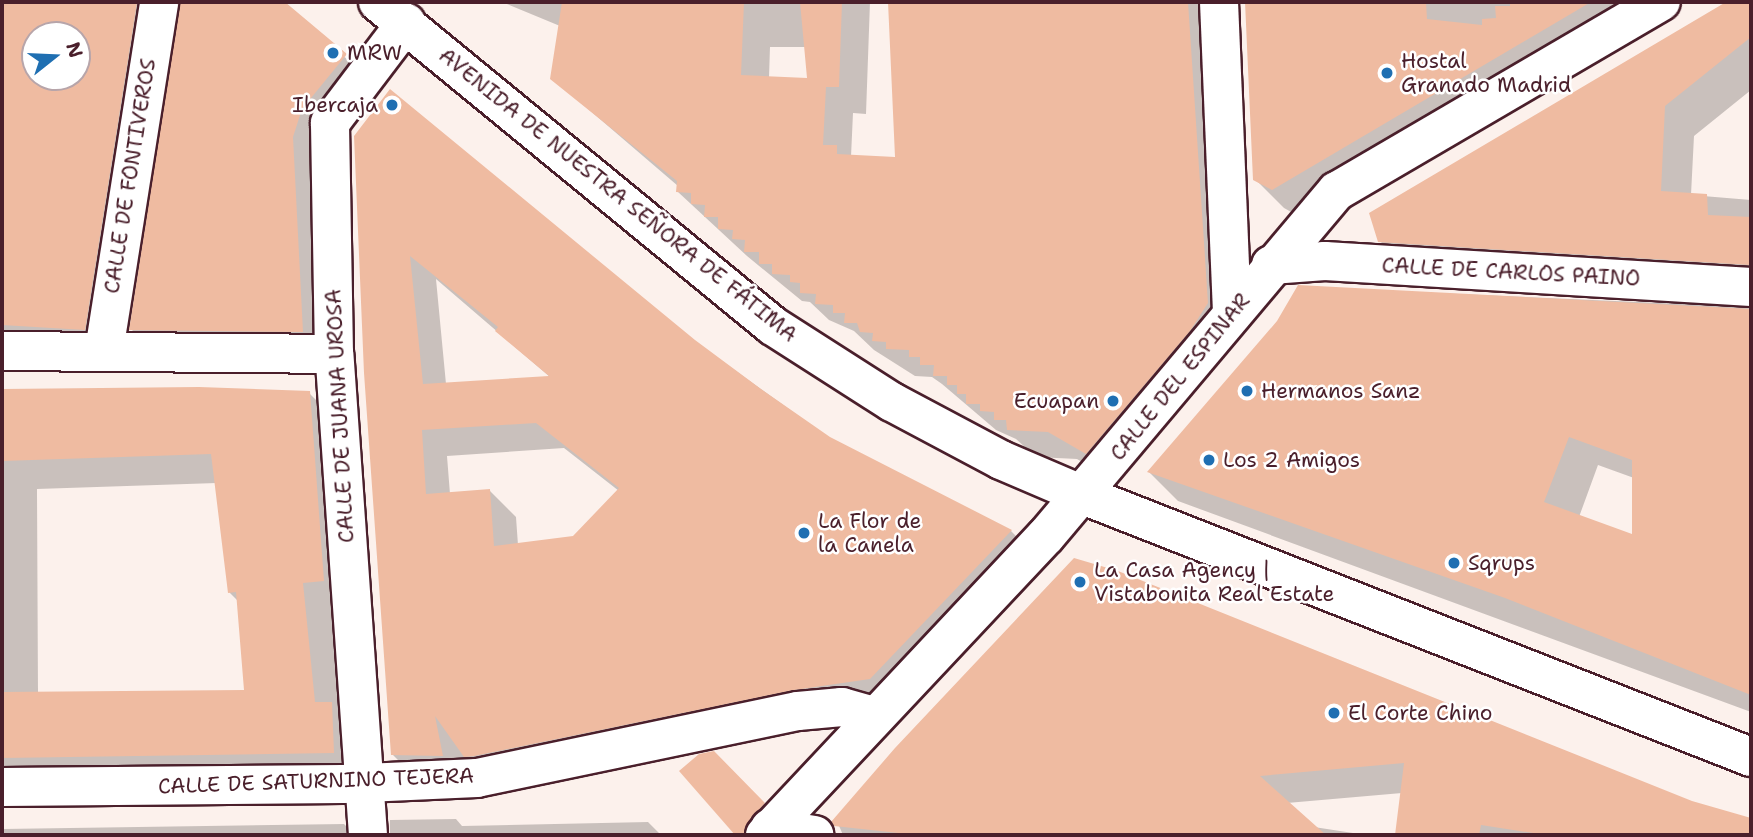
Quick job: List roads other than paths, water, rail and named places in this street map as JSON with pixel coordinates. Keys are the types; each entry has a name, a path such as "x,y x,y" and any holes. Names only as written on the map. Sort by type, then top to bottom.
{"street":[{"name":"CALLE DE FONTIVEROS","path":"104,351 159,2"},
{"path":"1219,2 1232,314"},
{"name":"CALLE DEL ESPINAR","path":"767,832 1083,495 1271,265 1337,191 1661,2"},
{"name":"CALLE DE JUANA UROSA","path":"368,835 334,354 330,123 389,8"},
{"name":"AVENIDA DE NUESTRA SEÑORA DE FÁTIMA","path":"389,8 773,326 892,402 1001,460 1083,495 1751,757"},
{"name":"CALLE DE CARLOS PAINO","path":"1271,265 1325,261 1751,287"},
{"path":"2,351 334,354"},
{"name":"CALLE DE SATURNINO TEJERA","path":"2,787 364,783 477,778 798,711 842,707 874,716"},
{"path":"767,832 814,835"}],"place":[{"name":"MRW","path":"333,53"},
{"name":"Hostal Granado Madrid","path":"1387,73"},
{"name":"Ibercaja","path":"392,105"},
{"name":"Hermanos Sanz","path":"1247,391"},
{"name":"Ecuapan","path":"1113,401"},
{"name":"Los 2 Amigos","path":"1209,460"},
{"name":"La Flor de la Canela","path":"804,533"},
{"name":"Sqrups","path":"1454,563"},
{"name":"La Casa Agency | Vistabonita Real Estate","path":"1080,582"},
{"name":"El Corte Chino","path":"1334,713"}]}
